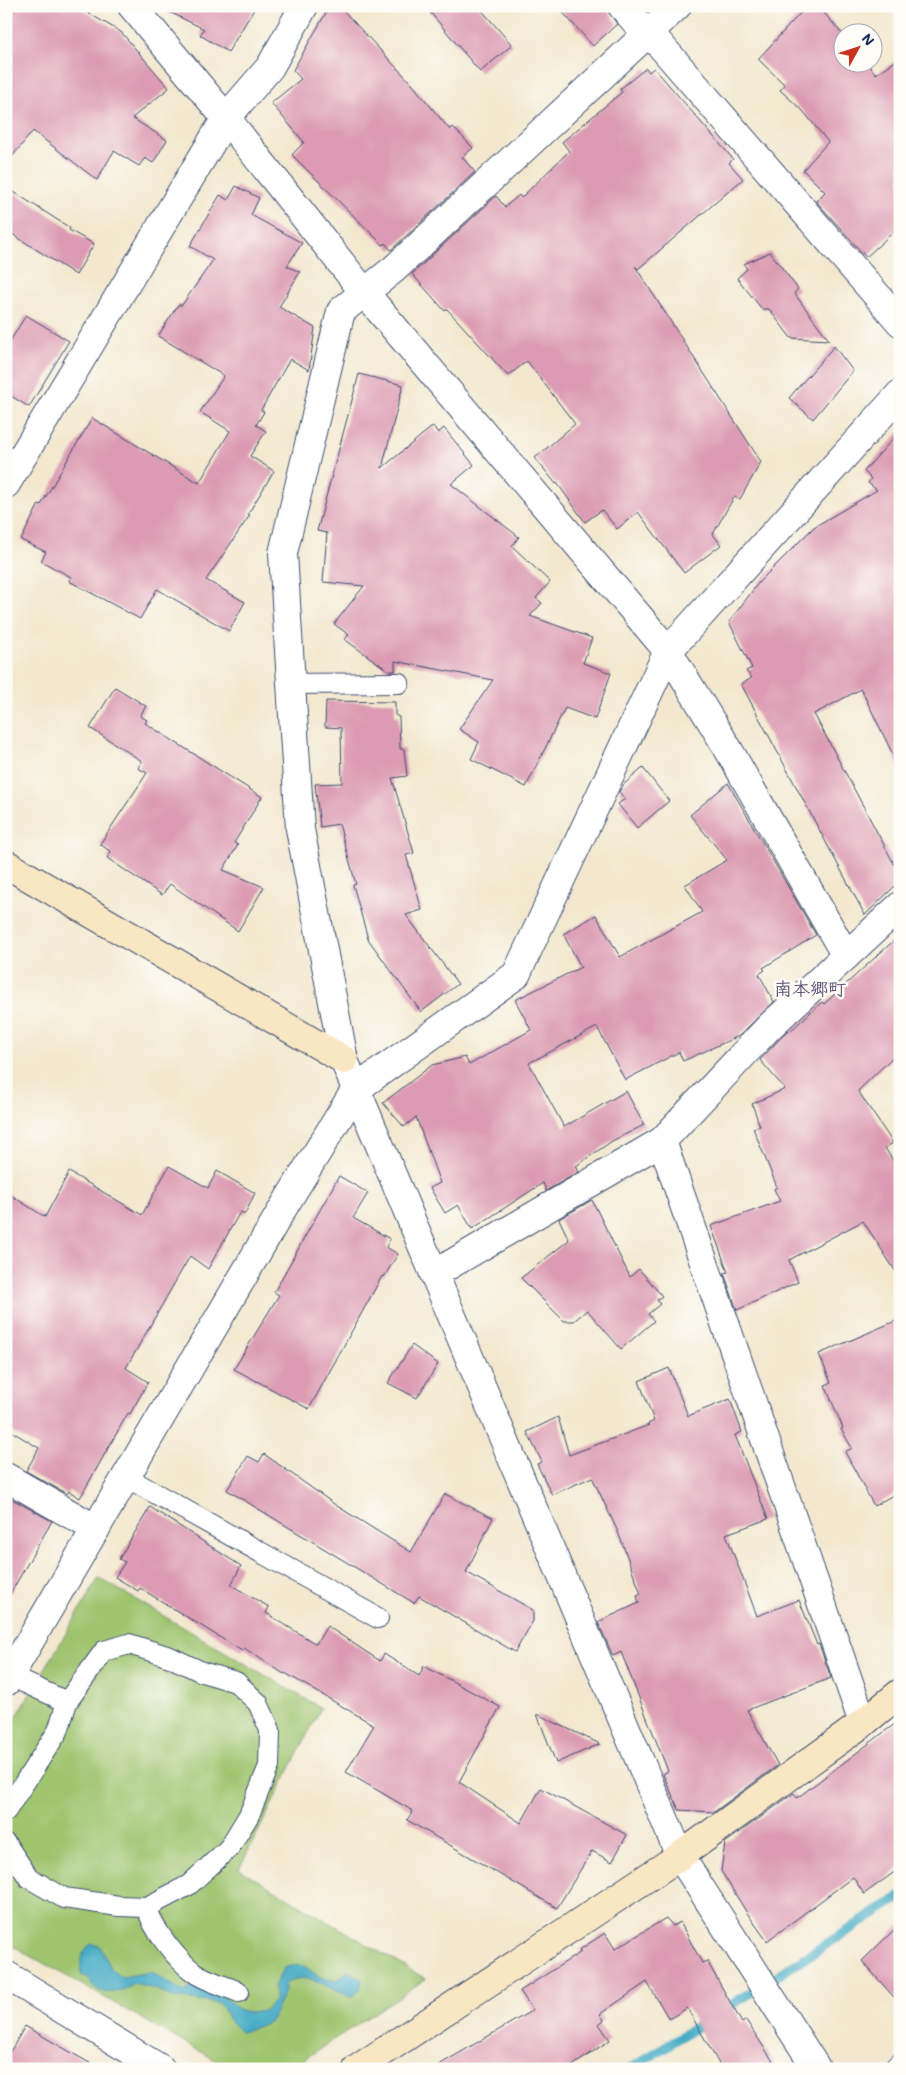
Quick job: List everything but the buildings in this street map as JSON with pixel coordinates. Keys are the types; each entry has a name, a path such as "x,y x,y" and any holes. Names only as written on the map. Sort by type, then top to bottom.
{"street":[{"path":"132,6 226,118 364,292 668,651 727,747 846,956"},
{"path":"6,484 226,118 270,67 304,6"},
{"path":"622,6 635,21 649,32 900,322"},
{"path":"677,6 394,269 341,312 283,553 300,829 344,1060 356,1089 680,1856 817,2069"},
{"path":"8,1679 286,1203 356,1089 516,976 668,651 900,394"},
{"path":"6,864 344,1060"},
{"path":"434,1274 662,1141 769,1027 900,906"},
{"path":"662,1141 863,1723"},
{"path":"6,1477 96,1529"},
{"path":"357,2069 680,1856 863,1723 900,1693"},
{"path":"6,1975 161,2069"}],"lane":[{"path":"291,684 399,683"},
{"path":"126,1477 378,1618"},
{"path":"6,1811 58,1731 68,1702 104,1651 129,1644 170,1657 202,1672 236,1682 258,1703 270,1730 269,1766 249,1815 229,1848 189,1884 147,1908 64,1898 29,1878 6,1844"},
{"path":"8,1679 68,1702"},
{"path":"147,1908 149,1918 175,1954 196,1974 239,1992"}],"green space":[{"path":"99,1578 321,1708 239,1869 426,1979 289,2069 231,2069 6,1942 6,1734"}],"water":[{"path":"91,1944 100,1946 112,1970 122,1977 151,1972 184,1992 195,1984 212,1987 238,2009 250,2013 263,2011 275,2001 274,1986 284,1968 292,1966 303,1966 329,1980 337,1980 348,1971 362,1979 361,1987 354,1996 313,1980 296,1979 286,1982 284,1994 270,2022 241,2032 229,2020 219,2003 172,1998 158,1990 134,1984 122,1990 108,1993 96,1989 88,1977 82,1976 81,1970 81,1958"}],"waterway":[{"path":"722,2011 900,1897"},
{"path":"630,2069 707,2020"}],"district":[{"name":"南本郷町","path":"810,989"}]}
